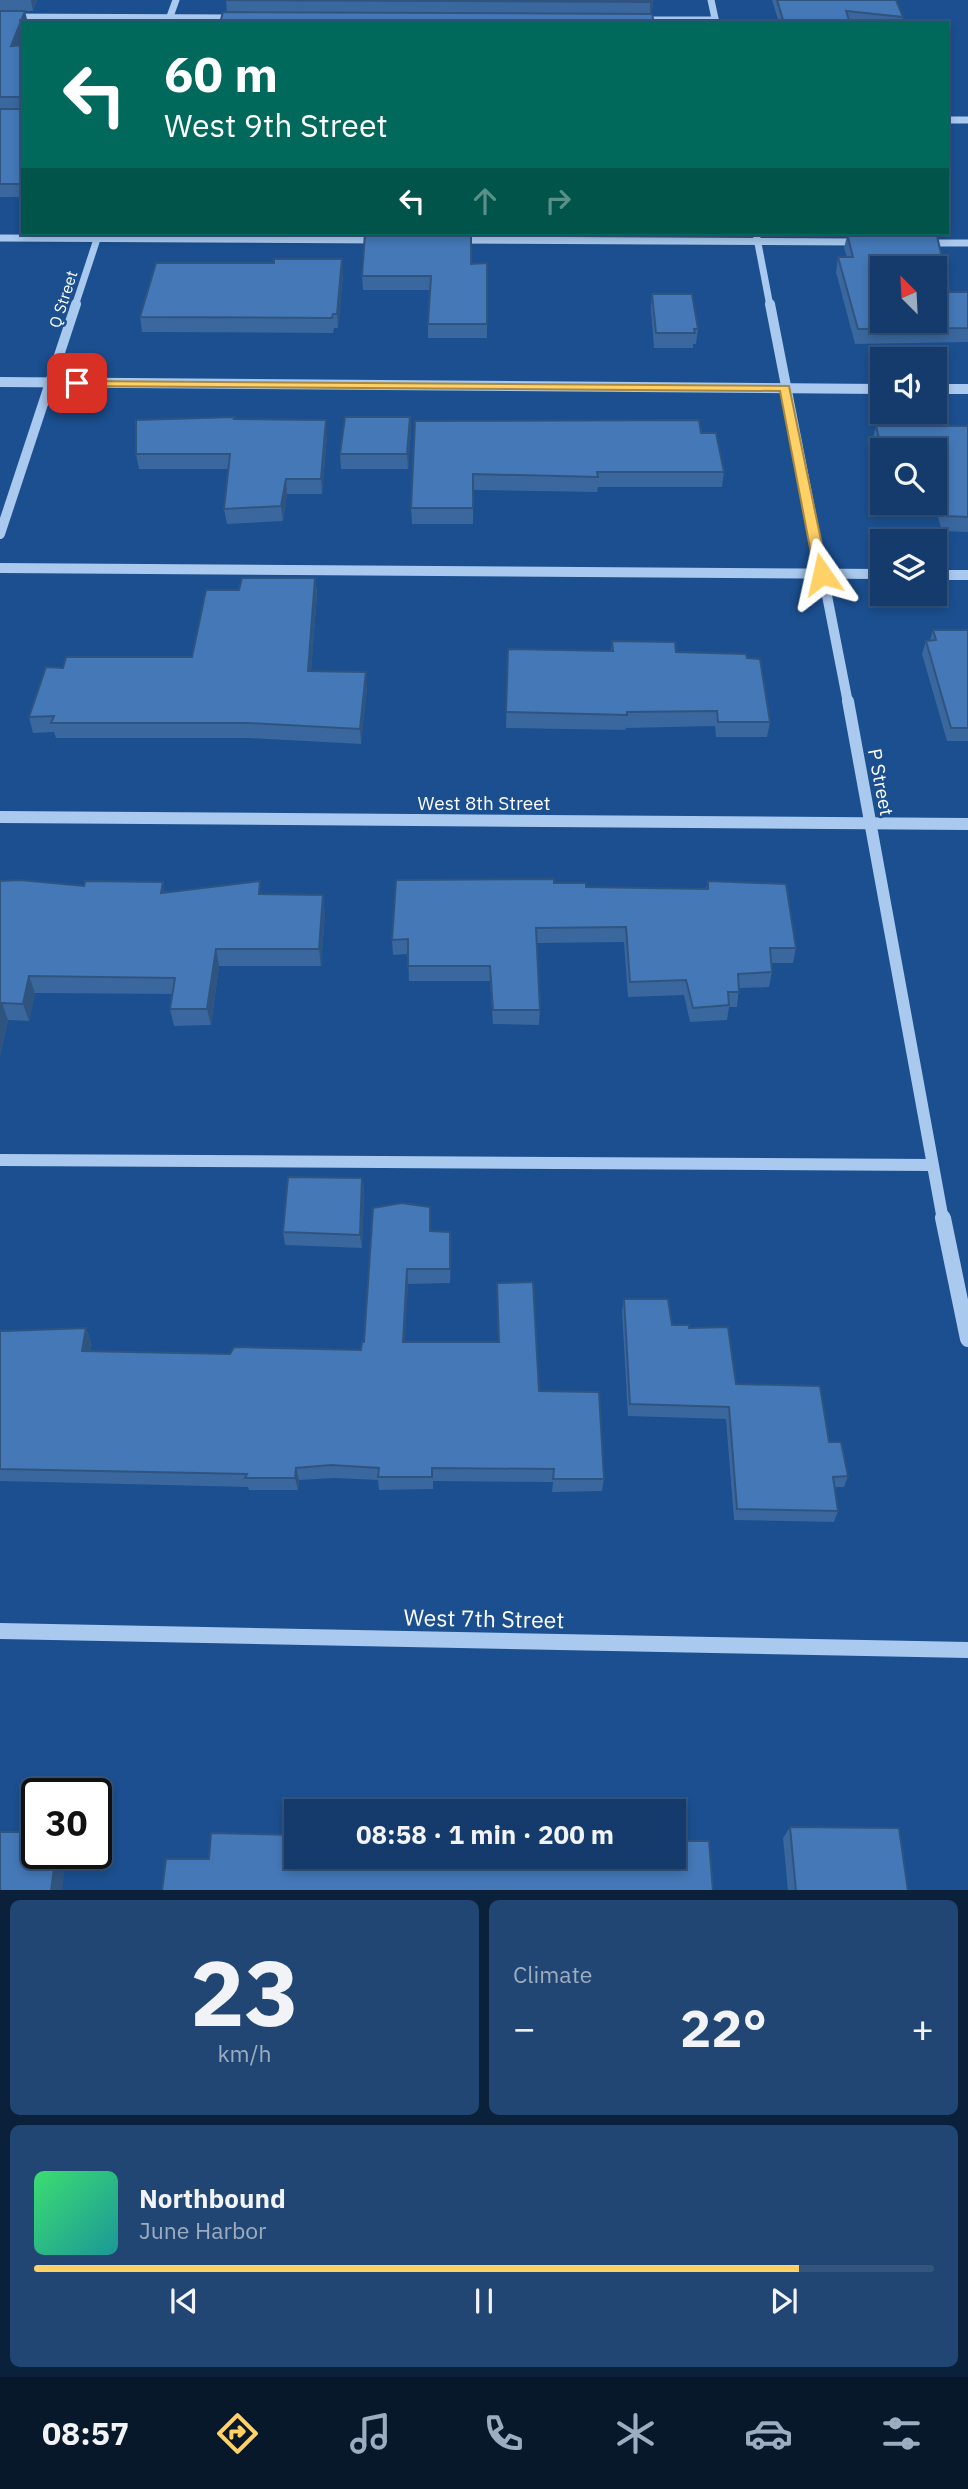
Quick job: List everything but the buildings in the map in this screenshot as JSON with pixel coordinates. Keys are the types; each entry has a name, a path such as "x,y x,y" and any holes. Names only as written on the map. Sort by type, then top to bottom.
{"street":[{"path":"169,20 176,0"},
{"path":"631,20 715,21 711,0"},
{"path":"0,17 169,20 254,18"},
{"path":"949,120 968,120"},
{"path":"0,238 98,236 386,240"},
{"name":"Q Street","path":"0,534 98,236"},
{"path":"441,240 757,237 876,242"},
{"name":"P Street","path":"757,237 872,824 932,1165 968,1339"},
{"path":"915,243 968,243"},
{"path":"0,383 870,388"},
{"path":"947,389 968,389"},
{"path":"0,568 870,574"},
{"path":"947,575 968,575"},
{"name":"West 8th Street","path":"0,817 968,824"},
{"path":"0,1160 932,1165"},
{"name":"West 7th Street","path":"0,1631 968,1650"}],"route":[{"path":"77,383 785,388 822,574"}]}
